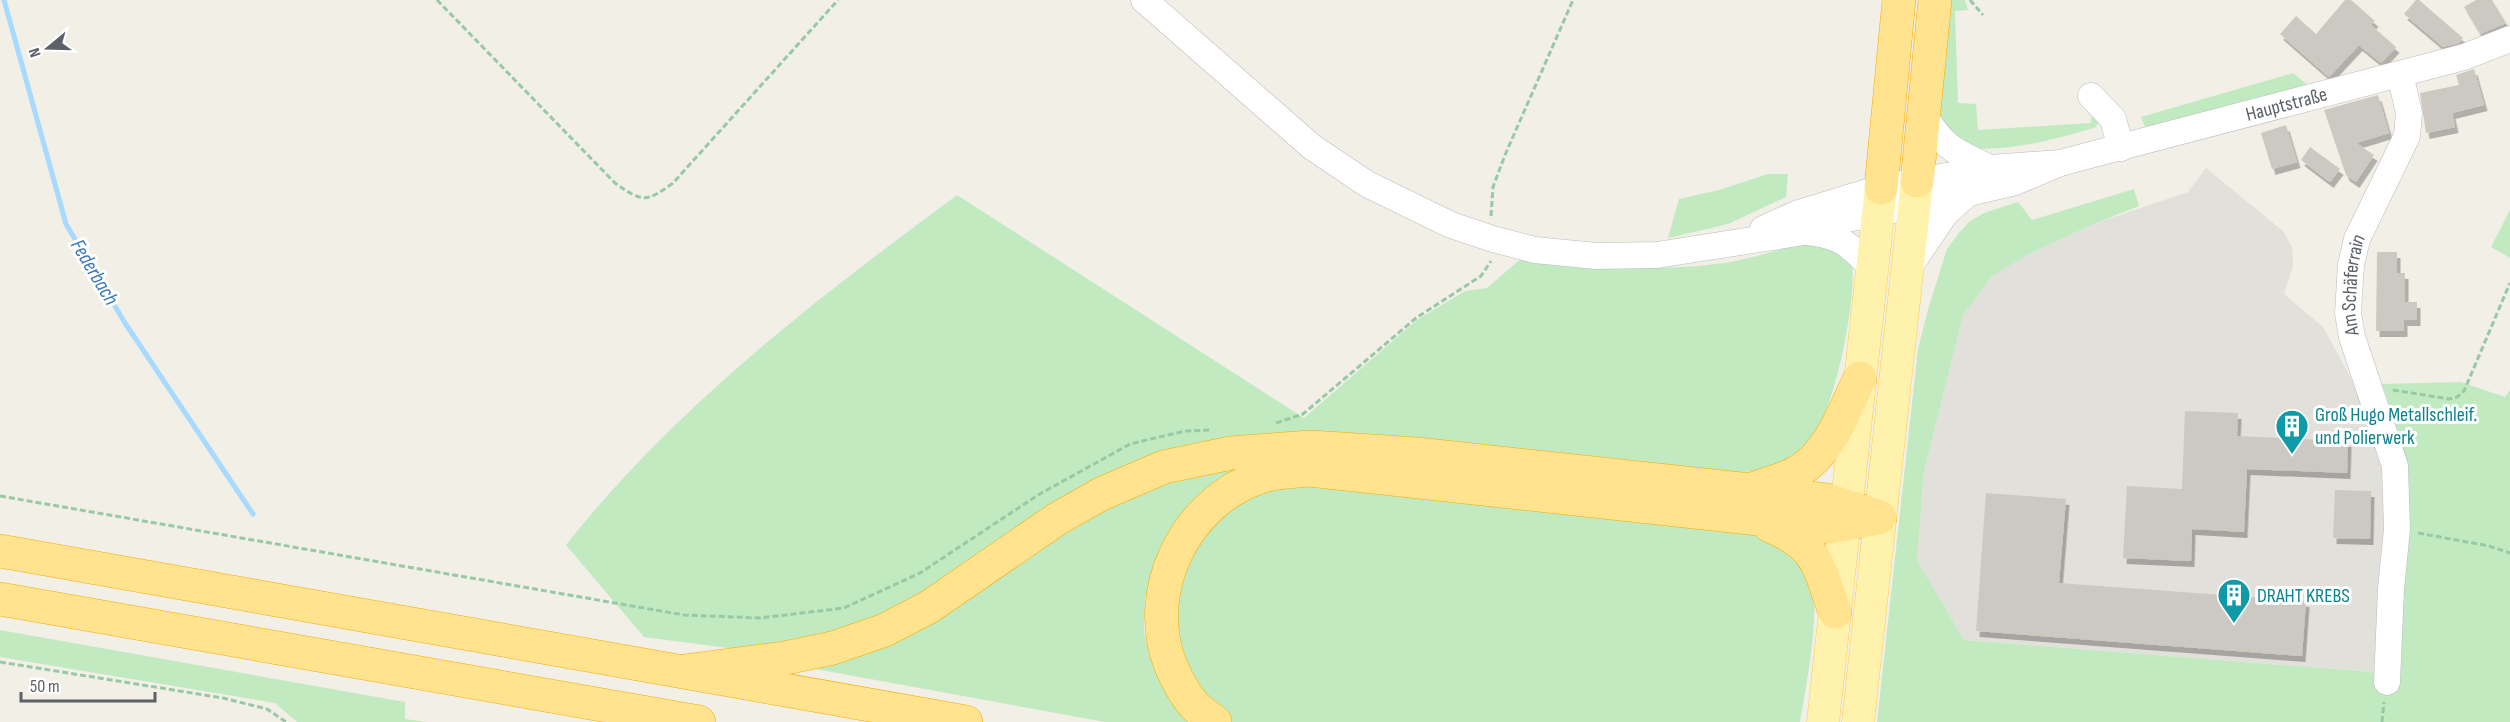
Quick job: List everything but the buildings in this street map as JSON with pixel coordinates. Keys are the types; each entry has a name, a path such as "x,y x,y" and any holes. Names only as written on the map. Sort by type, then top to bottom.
{"highway":[{"path":"1880,200 1899,0"},
{"path":"1916,194 1935,0"},
{"path":"1750,503 1813,462 1824,449 1860,378"},
{"path":"684,671 785,658 833,648 885,630 929,607 1057,519 1101,494 1164,467 1231,453 1310,447 1417,454 1750,503 1802,541 1814,556 1835,612"},
{"path":"1215,722 1196,707 1177,679 1165,650 1161,620 1166,581 1177,547 1197,518 1230,492 1259,477 1285,471 1310,470 1750,503 1827,500 1846,516 1880,517"},
{"path":"0,551 966,722"},
{"path":"0,600 696,722"}],"main road":[{"path":"1858,722 1916,194"},
{"path":"1823,722 1880,200"}],"street":[{"path":"1144,0 1261,105 1339,166 1367,184 1451,225 1535,250 1596,256 1657,255 1804,232 1825,234 1839,238 1851,246 1872,268"},
{"name":"Hauptstraße","path":"1916,194 1990,168 2060,164 2464,57 2510,39"},
{"name":"Am Schäferrain","path":"2386,682 2397,529 2395,466 2352,337 2348,313 2351,266 2357,239 2407,136 2409,113 2400,74"},
{"path":"2091,96 2113,119 2121,148"},
{"path":"1923,114 1939,138 1952,150 1990,168"},
{"name":"Hauptstraße","path":"1916,194 1966,195 2022,189 2060,164"},
{"path":"1736,241 1797,214 1916,194"},
{"path":"1908,269 1946,214 1966,195"},
{"path":"1804,232 1880,200"}],"path":[{"path":"437,0 615,183 636,198 654,197 673,183 838,0"},
{"path":"1271,424 1303,414 1416,318 1481,276 1492,261 1493,188 1504,155 1573,0"},
{"path":"1970,0 1983,15"},
{"path":"2371,396 2390,390 2449,399 2457,397 2464,391 2510,283"},
{"path":"0,496 684,615 760,618 844,608 920,573 1038,495 1130,444 1185,431 1217,430"},
{"path":"2397,529 2489,546 2510,553"},
{"path":"0,662 223,698 267,709 286,722"}],"shaded area":[{"path":"2206,168 2284,232 2292,248 2293,266 2284,294 2323,327 2357,389 2379,382 2399,432 2406,463 2398,674 1964,640 1917,560 1924,471 1963,315 1991,276 2029,254 2096,223 2188,192"}],"green space":[{"path":"1945,0 1965,0 1968,10 1955,11 1958,103 1976,104 1978,130 2091,123 2092,112 2100,118 2096,127 2012,147 1978,149 1962,147 1940,119"},
{"path":"2293,73 2310,87 2147,131 2141,117"},
{"path":"1768,174 1788,174 1786,197 1728,224 1668,238 1679,199 1719,190"},
{"path":"2134,189 2139,206 2029,254 1992,276 1963,315 1924,471 1917,560 1964,640 2398,674 2406,463 2399,432 2382,384 2461,382 2505,397 2510,390 2510,722 1877,722 1918,349 1947,249 1969,222 1984,213 2018,202 2032,220"},
{"path":"957,195 1304,418 1417,320 1465,291 1487,288 1523,257 1598,265 1673,268 1724,263 1801,245 1827,242 1852,264 1851,305 1841,361 1825,414 1815,435 1805,449 1790,460 1773,467 1737,473 1231,443 914,605 792,648 728,648 644,637 566,545 654,446 750,357 851,274"},
{"path":"2510,210 2510,258 2491,247"},
{"path":"1248,465 1173,527 1156,559 1145,598 1144,632 1150,657 1164,687 1192,722 1105,722 799,666 1161,479"},
{"path":"1279,482 1718,525 1788,544 1809,574 1814,592 1809,670 1800,722 1226,722 1199,698 1169,629 1176,574 1221,505"},
{"path":"0,630 405,702 405,719 426,722 297,722 275,703 0,657"}],"waterway":[{"name":"Federbach","path":"4,0 66,224 125,323 253,514"}],"place":[{"name":"Groß Hugo Metallschleif. und Polierwerk","path":"2292,455"},
{"name":"DRAHT KREBS","path":"2234,624"}]}
